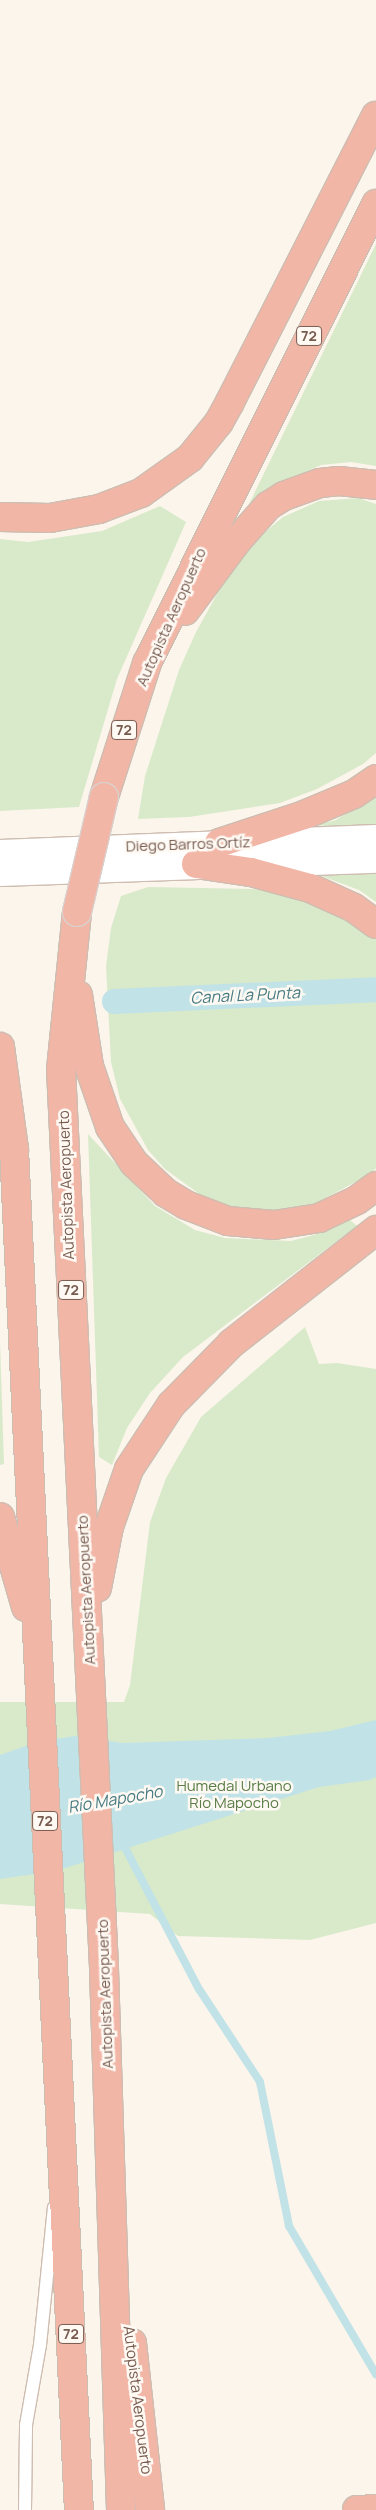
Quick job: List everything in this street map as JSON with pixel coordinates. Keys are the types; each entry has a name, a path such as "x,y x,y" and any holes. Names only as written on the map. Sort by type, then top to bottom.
{"highway":[{"path":"0,517 50,518 99,509 146,490 190,458 219,422 230,402 376,116"},
{"name":"Autopista Aeropuerto","path":"121,2510 116,2260 104,1969 61,1069 71,954 77,912 104,797 147,663 376,204"},
{"path":"147,663 237,541 268,506 284,496 320,483 339,481 376,485"},
{"path":"220,843 278,826 354,794 376,779"},
{"path":"196,864 251,872 310,888 354,908 376,924"},
{"path":"71,954 89,1066 102,1107 134,1163 166,1192 186,1204 221,1218 274,1225 319,1218 357,1200 376,1186"},
{"name":"72","path":"0,1047 14,1149 52,1975 80,2510"},
{"path":"89,1626 118,1498 129,1469 171,1406 232,1343 376,1230"},
{"path":"0,1517 38,1655"},
{"name":"Autopista Aeropuerto","path":"116,2260 134,2355 150,2510"},
{"path":"357,2510 376,2509"}],"street":[{"name":"Diego Barros Ortíz","path":"0,852 376,838"},
{"name":"Diego Barros Ortíz","path":"0,873 196,864 376,860"}],"lane":[{"path":"25,2510 26,2425 40,2345 50,2236 62,2159"}],"green space":[{"path":"376,244 376,466 351,462 321,465 270,488 249,504"},
{"path":"358,498 376,504 376,753 363,764 317,789 280,803 189,817 138,819 145,776 179,670 196,632 232,567 253,542 283,517 319,501"},
{"path":"160,506 186,522 117,679 79,807 0,811 0,539 28,542 102,531"},
{"path":"376,793 376,824 336,827 315,825 336,820"},
{"path":"376,865 376,902 359,890 308,871"},
{"path":"148,887 254,889 290,895 351,917 376,939 376,1168 371,1174 308,1207 270,1211 232,1208 202,1196 165,1169 148,1150 120,1099 111,1062 106,966 111,928 121,896"},
{"path":"88,1134 155,1206 195,1230 225,1238 291,1241 325,1232 349,1219 357,1226 183,1357 150,1393 127,1428 112,1465 99,1457"},
{"name":"Humedal Urbano Río Mapocho","path":"305,1327 319,1364 337,1363 376,1369 376,1923 310,1940 178,1936 150,1914 0,1904 0,1702 124,1702 130,1685 150,1522 166,1478 201,1417"},
{"path":"0,1340 4,1464 0,1465"}],"water":[{"name":"Río Mapocho","path":"376,1720 376,1777 370,1780 319,1787 56,1871 0,1879 0,1755 37,1742 75,1736 123,1743 268,1738 330,1731"}],"waterway":[{"name":"Canal La Punta","path":"114,1001 376,989"},
{"path":"122,1842 199,1989 260,2082 289,2226 376,2374"}]}
